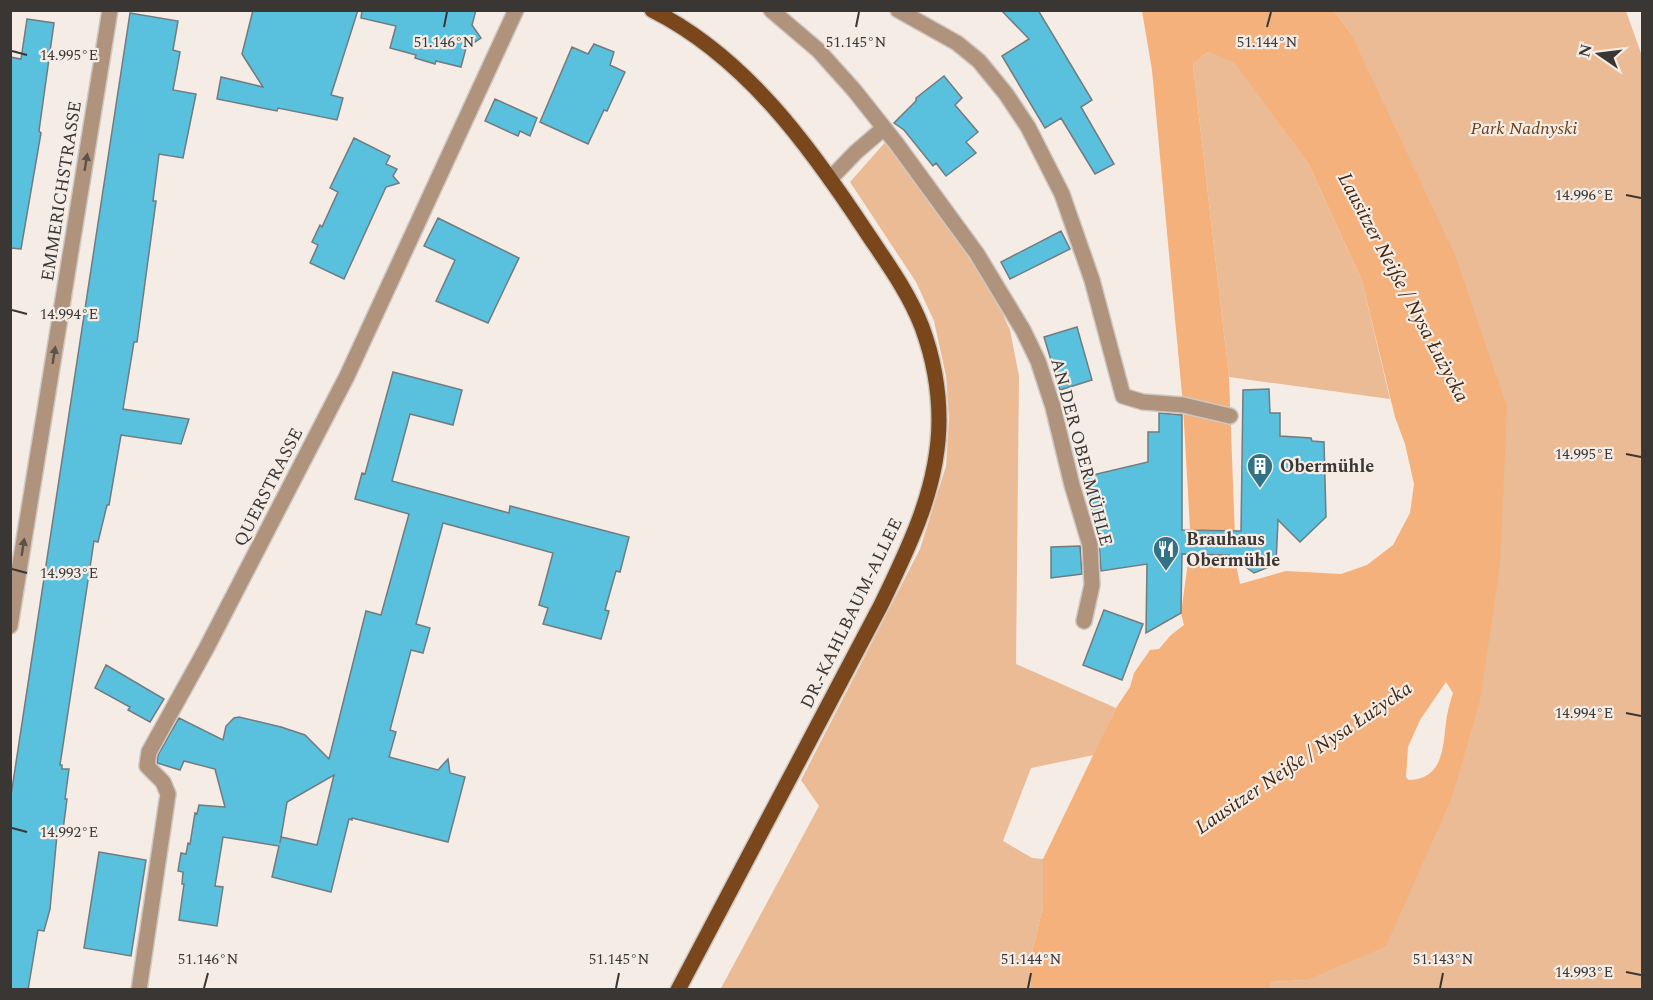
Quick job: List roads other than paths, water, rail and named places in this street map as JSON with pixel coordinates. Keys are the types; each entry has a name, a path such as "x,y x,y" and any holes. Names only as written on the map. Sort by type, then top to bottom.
{"main road":[{"name":"DR.-KAHLBAUM-ALLEE","path":"652,10 686,29 732,64 780,117 830,179 910,301 922,328 937,385 939,422 934,464 922,512 897,573 678,990"}],"street":[{"name":"EMMERICHSTRASSE","path":"10,626 110,10"},
{"name":"QUERSTRASSE","path":"139,990 168,794 163,782 147,766 149,752 206,649 347,376 516,10"},
{"name":"AN DER OBERMÜHLE","path":"771,10 818,50 884,128 977,254 1023,330 1038,361 1053,407 1072,485 1090,545 1092,585 1084,621"},
{"path":"898,10 957,43 979,61 1006,94 1028,127 1062,194 1092,280 1123,396 1143,402 1183,405 1230,416"},
{"path":"830,179 884,128"}],"water":[{"name":"Lausitzer Neiße / Nysa Łużycka","path":"1142,11 1334,11 1350,32 1455,255 1507,407 1500,565 1480,701 1452,797 1386,946 1307,980 1271,982 1270,990 1031,989 1029,965 1043,906 1043,859 1116,708 1130,687 1134,673 1150,650 1159,649 1184,625 1181,613 1188,562 1215,562 1213,531 1190,529 1183,405 1152,70","holes":["1208,52 1234,62 1309,165 1362,281 1395,417 1405,444 1414,484 1410,513 1393,545 1367,565 1341,574 1286,571 1240,584 1236,564 1229,377 1193,64","1446,682 1453,693 1439,760 1429,774 1409,780 1406,777 1408,747 1420,720"]}],"place":[{"name":"Obermühle","path":"1260,489"},
{"name":"Brauhaus Obermühle","path":"1166,572"}],"park label":[{"name":"Park Nadnyski","path":"1524,128"}]}
